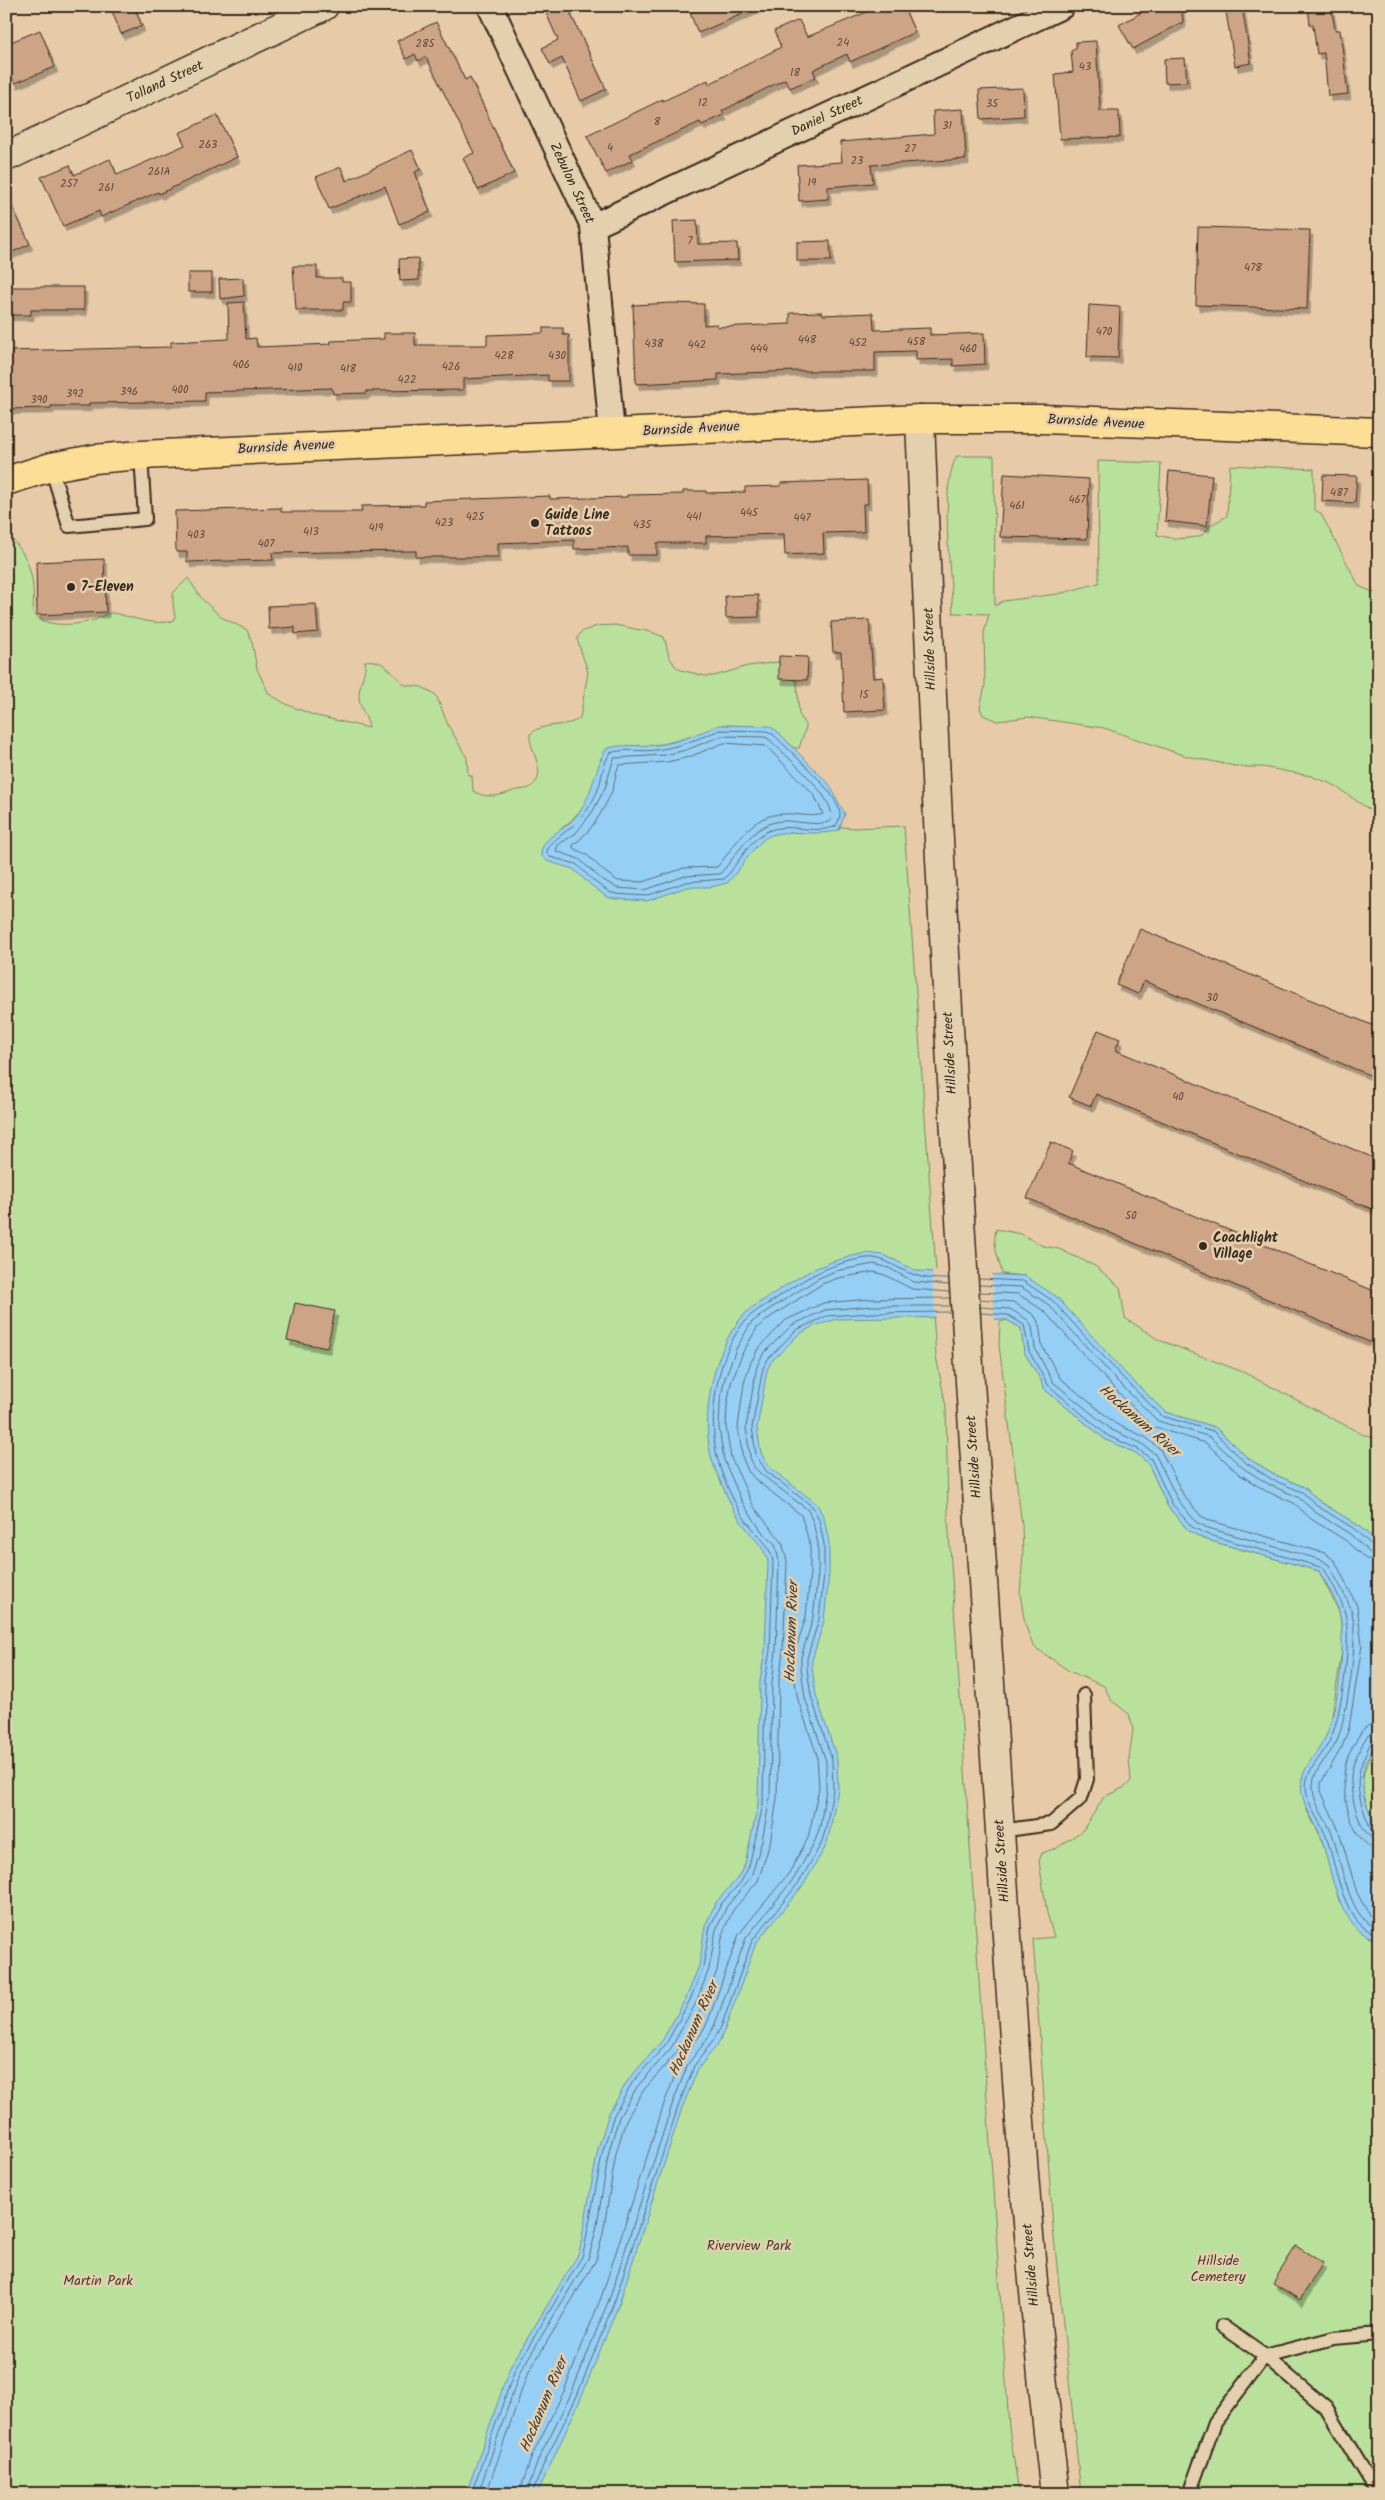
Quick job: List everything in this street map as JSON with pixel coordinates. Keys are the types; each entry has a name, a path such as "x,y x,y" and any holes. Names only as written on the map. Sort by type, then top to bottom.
{"main road":[{"name":"Tolland Street","path":"6,157 324,6"},
{"name":"Burnside Avenue","path":"6,481 51,467 94,459 140,455 920,419 1043,419 1379,432"},
{"name":"Hillside Street","path":"920,419 938,834 960,1249 1038,2351 1055,2494"}],"street":[{"name":"Zebulon Street","path":"490,6 593,226 612,432"},
{"name":"Daniel Street","path":"593,226 1062,6"}],"lane":[{"path":"51,467 69,526 144,519 140,455"},
{"path":"1000,1831 1051,1824 1081,1798 1087,1779 1084,1695"},
{"path":"1222,2326 1265,2356 1326,2408 1378,2494"},
{"path":"1189,2494 1215,2422 1265,2356 1334,2338 1379,2334"}],"green space":[{"path":"957,456 994,456 995,606 1003,601 1058,594 1099,583 1098,461 1161,463 1157,535 1175,539 1198,537 1205,533 1209,526 1227,516 1230,465 1314,469 1314,509 1321,514 1359,586 1379,595 1379,819 1367,808 1332,784 1311,776 1263,767 1240,767 1186,756 1104,728 1028,717 997,721 983,715 980,708 985,686 984,633 989,614 953,613 947,509 948,488"},
{"path":"6,533 21,551 30,569 33,589 33,612 44,621 61,624 80,623 113,613 150,622 173,621 175,617 173,593 188,578 202,599 221,617 247,630 252,642 257,669 269,694 288,705 313,715 369,728 361,707 360,689 365,670 365,661 378,662 388,668 405,685 422,687 436,695 448,725 467,758 468,775 472,775 473,791 486,796 501,795 529,788 538,777 537,762 530,734 548,726 568,723 580,718 588,672 577,639 581,632 597,626 615,625 651,632 664,637 669,656 675,666 681,670 705,676 714,676 748,666 778,662 797,682 799,714 806,727 799,748 794,748 777,731 753,726 723,725 663,744 609,748 600,760 840,829 841,827 904,826 937,1284 931,1285 936,1356 946,1407 948,1518 1009,2427 1019,2494 6,2494","holes":["579,812 582,875 543,846"]},
{"path":"996,1229 1021,1234 1043,1246 1059,1249 1095,1266 1120,1287 1125,1318 1159,1340 1243,1372 1364,1435 1379,1440 1379,1547 1374,1539 1356,1524 1322,1503 1304,1487 1276,1475 1249,1459 1215,1427 1165,1412 1025,1276 1002,1274 995,1246"},
{"name":"Hillside Cemetery","path":"1007,1320 1021,1328 1024,1352 1041,1380 1043,1388 1106,1440 1136,1453 1148,1463 1168,1507 1189,1531 1204,1539 1319,1571 1340,1614 1343,1644 1331,1722 1326,1738 1302,1778 1306,1809 1321,1837 1339,1901 1369,1938 1379,1939 1379,2494 1081,2494 1053,2228 1033,1939 1054,1937 1047,1913 1039,1861 1042,1853 1057,1848 1083,1830 1104,1797 1125,1787 1131,1781 1129,1758 1133,1729 1129,1714 1111,1700 1104,1686 1069,1671 1033,1646 1025,1624 1020,1594 1023,1554 1022,1525 999,1345 1000,1322"},
{"path":"1379,1738 1379,1835 1364,1797 1363,1777 1371,1753"}],"water":[{"path":"719,725 769,726 777,731 829,784 845,814 839,830 820,833 780,833 771,835 759,844 727,883 711,887 687,887 647,901 607,897 573,869 547,861 541,855 545,843 574,819 580,811 589,794 606,749 618,746 664,744"},
{"name":"Hockanum River","path":"866,1253 884,1255 917,1271 1025,1276 1057,1297 1125,1373 1165,1412 1215,1427 1249,1459 1276,1475 1304,1487 1322,1503 1356,1524 1374,1539 1379,1547 1379,1738 1365,1762 1362,1778 1364,1798 1379,1835 1379,1939 1366,1935 1355,1926 1346,1914 1339,1900 1322,1840 1302,1795 1302,1779 1309,1762 1326,1736 1334,1710 1340,1677 1342,1629 1339,1610 1319,1571 1204,1539 1189,1531 1168,1507 1148,1463 1136,1453 1106,1440 1043,1388 1041,1380 1024,1352 1021,1328 1007,1320 961,1317 837,1319 814,1326 799,1334 771,1362 767,1370 757,1428 761,1453 769,1467 817,1504 824,1518 829,1543 829,1574 824,1621 812,1660 816,1695 837,1759 838,1789 826,1846 804,1884 756,1943 725,2029 718,2044 698,2069 682,2108 620,2301 581,2398 537,2494 466,2494 510,2367 579,2253 598,2149 609,2113 628,2080 662,2041 686,1998 699,1966 705,1926 716,1902 737,1879 745,1864 758,1805 760,1681 765,1650 768,1562 763,1550 731,1505 710,1453 708,1412 710,1390 715,1369 732,1331 750,1309 796,1279 817,1268"}],"pier":[{"path":"932,1270 992,1271 995,1322 935,1320"}],"building":[{"path":"110,6 134,6 142,26 121,34"},
{"path":"543,6 567,6 606,89 581,101 562,58 550,64 542,48 558,40"},
{"path":"707,6 761,6 698,33 690,13"},
{"path":"881,6 903,6 915,32 850,62 847,54 813,70 816,77 790,88 785,79 722,111 724,115 702,125 700,122 630,154 633,160 606,173 587,136 663,99 663,101 708,80 709,84 781,47 774,31 799,20 807,37"},
{"path":"1153,6 1181,6 1183,22 1133,49 1119,25"},
{"path":"1225,6 1242,6 1251,63 1235,66"},
{"path":"1308,6 1331,6 1335,30 1340,30 1348,94 1328,96 1324,53 1317,54 1313,25 1310,25"},
{"path":"436,22 465,80 470,77 514,173 478,190 463,158 474,153 426,57 418,61 415,54 406,59 397,41"},
{"path":"40,30 55,67 15,83 6,63 6,44"},
{"path":"1096,41 1100,111 1119,111 1120,137 1060,139 1055,74 1073,72 1071,51 1076,48 1076,42"},
{"path":"1185,58 1187,82 1165,83 1164,59"},
{"path":"1023,88 1024,116 981,119 979,90"},
{"path":"963,109 966,159 871,165 873,183 828,187 828,199 799,201 797,165 842,162 840,142 934,134 933,111"},
{"path":"217,115 237,157 159,194 158,192 101,217 99,211 63,226 41,177 70,165 74,175 110,159 117,175 185,145 179,133"},
{"path":"412,150 421,169 415,172 430,212 399,224 385,186 329,209 316,177 341,167 346,181"},
{"path":"6,193 30,244 6,255"},
{"path":"697,220 698,244 737,243 738,260 675,262 673,221"},
{"path":"1198,227 1310,230 1307,309 1196,305"},
{"path":"830,241 831,261 797,261 797,242"},
{"path":"418,258 419,280 400,281 399,259"},
{"path":"293,266 317,266 317,278 342,278 342,282 351,282 351,302 343,302 343,310 296,310"},
{"path":"188,273 212,273 212,292 188,292"},
{"path":"243,278 244,296 220,299 219,279"},
{"path":"9,287 84,287 84,310 31,310 31,315 9,315"},
{"path":"244,302 246,339 256,338 257,347 331,344 330,341 384,339 384,333 415,333 415,345 487,345 487,335 543,333 543,328 563,328 563,335 569,335 569,381 548,381 548,375 463,379 463,390 367,391 367,393 333,394 332,388 205,392 205,401 89,403 89,406 6,409 6,351 171,347 171,342 229,339 228,303"},
{"path":"704,304 704,325 717,324 717,327 790,324 790,313 822,312 823,315 873,313 874,330 930,328 930,335 984,333 985,364 953,366 953,359 916,360 916,351 875,352 875,371 796,371 718,374 718,380 636,384 633,305"},
{"path":"1089,305 1120,307 1118,358 1087,357"},
{"path":"1169,471 1212,475 1207,526 1165,521"},
{"path":"1004,474 1089,479 1087,539 1000,537"},
{"path":"1323,475 1357,476 1355,503 1322,501"},
{"path":"867,480 868,504 863,504 864,532 823,533 824,553 785,555 784,534 706,536 706,543 657,543 657,555 628,555 628,547 574,549 574,540 498,543 498,557 416,557 416,551 333,552 272,553 273,560 187,562 187,552 176,552 175,511 281,508 281,512 362,512 361,506 424,505 424,501 550,496 550,499 627,497 627,495 683,494 683,491 706,491 706,493 745,492 745,487 781,486 781,483"},
{"name":"7-Eleven","path":"104,559 106,612 37,615 36,562"},
{"path":"758,595 759,617 726,618 725,596"},
{"path":"316,604 318,632 295,634 295,627 269,629 268,606"},
{"path":"869,620 873,678 883,677 885,710 844,712 841,652 833,652 831,622"},
{"path":"779,656 808,657 807,680 779,679"},
{"path":"1140,929 1379,1028 1379,1079 1144,981 1138,994 1116,985"},
{"path":"1098,1030 1120,1039 1115,1050 1379,1160 1379,1212 1096,1094 1091,1106 1069,1097"},
{"name":"Coachlight Village","path":"1051,1142 1073,1151 1068,1163 1379,1293 1379,1346 1027,1198"},
{"path":"295,1303 335,1311 327,1348 287,1340"},
{"path":"1296,2246 1323,2263 1300,2300 1273,2283"}],"place":[{"name":"Guide Line Tattoos","path":"535,523"},
{"name":"7-Eleven","path":"71,587"},
{"name":"Coachlight Village","path":"1203,1246"}],"park label":[{"name":"Riverview Park","path":"749,2246"},
{"name":"Martin Park","path":"98,2281"}]}
